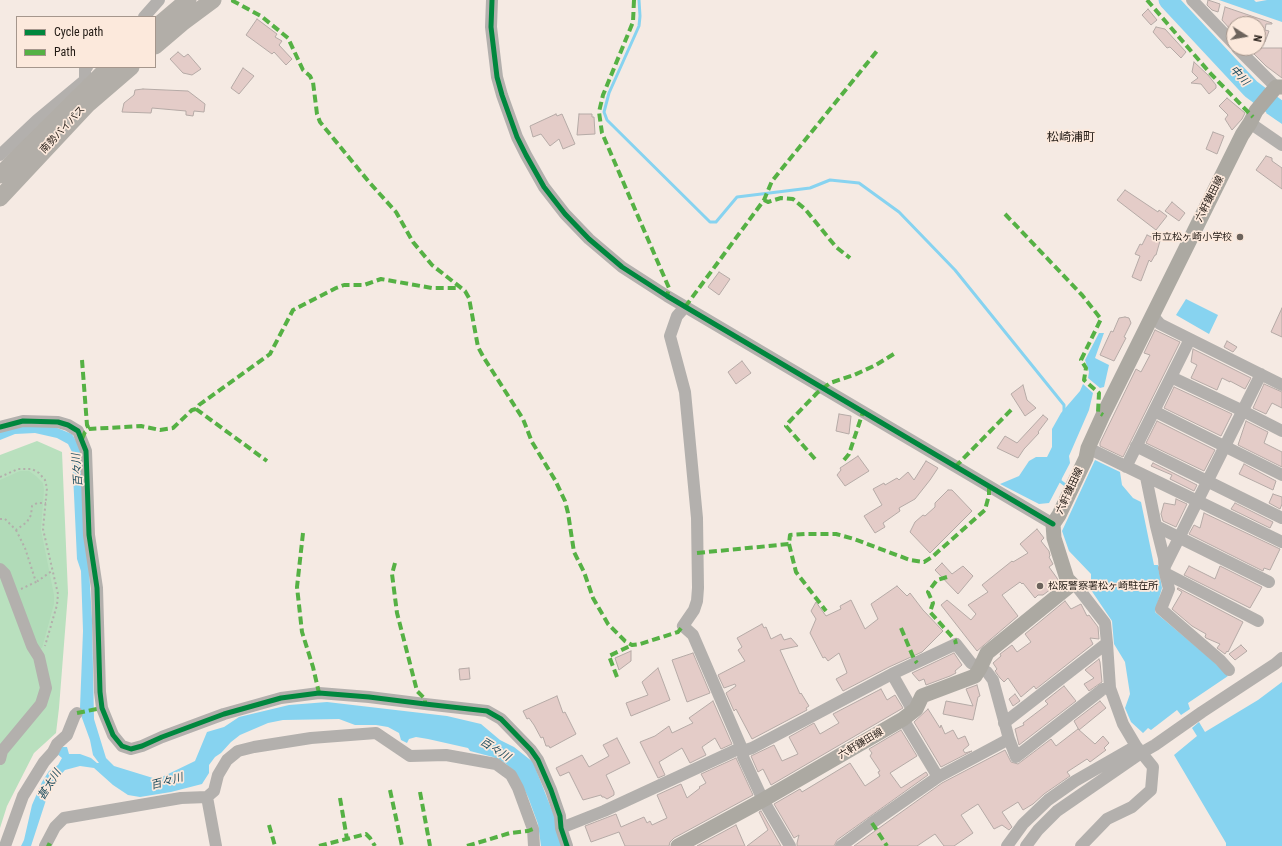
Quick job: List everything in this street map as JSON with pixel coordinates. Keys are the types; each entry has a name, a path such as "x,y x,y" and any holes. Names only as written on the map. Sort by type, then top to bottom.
{"highway":[{"path":"156,27 188,0"},
{"path":"156,45 182,23 213,0"},
{"name":"南勢バイパス","path":"0,175 108,68"},
{"name":"南勢バイパス","path":"0,198 88,104 130,68"}],"main road":[{"name":"六軒鎌田線","path":"678,846 763,800 908,715 916,708 922,696 975,676 987,653 1072,584 1067,579 1054,538 1056,520 1103,415 1242,135 1253,117 1279,87"}],"street":[{"path":"145,16 159,0"},
{"path":"492,0 492,45 497,77 517,137 544,187 576,227 611,258 685,306 1056,520"},
{"path":"1192,0 1226,36"},
{"path":"1246,56 1279,87"},
{"path":"0,155 37,120 85,80 85,68"},
{"path":"1253,117 1282,146"},
{"path":"685,306 677,316 670,336 685,392 697,518 697,601 694,610 683,626 692,635 743,750 743,757 763,800 790,846"},
{"path":"1152,315 1160,324 1282,385"},
{"path":"1126,467 1190,339"},
{"path":"1165,571 1261,374"},
{"path":"1171,376 1282,431"},
{"path":"1154,411 1282,475"},
{"path":"0,427 23,421 58,422 68,425 78,431 86,451 89,535 97,588 100,692 102,708 113,735 122,746 131,749 224,714 281,698 319,693 369,696 487,711 501,719 531,750 538,760 560,816 567,846"},
{"path":"1136,446 1282,518"},
{"path":"1087,453 1154,479 1198,502 1282,542"},
{"path":"1146,477 1164,558 1169,589 1161,609 1220,660 1229,670"},
{"path":"1156,526 1269,582"},
{"path":"0,569 5,574 13,592 32,646 39,657 46,688 41,704 2,751 0,758"},
{"path":"1165,571 1258,620"},
{"path":"1072,584 1078,588 1104,623 1110,688 1123,724 1138,749 1153,767 1151,790 1132,807 1107,819 1086,845"},
{"path":"1004,723 1107,643"},
{"path":"562,828 604,811 736,750 752,748 892,674 956,644 971,663 987,672 993,680 1008,739 1016,757 1103,689 1110,688"},
{"path":"1008,846 1023,824 1037,809 1053,796 1075,781 1183,725 1282,658"},
{"path":"892,674 908,715 938,777"},
{"path":"5,846 23,796 44,762 53,752 57,744 67,735 77,713"},
{"path":"46,846 56,827 64,818 181,798 207,797 214,791 218,775 227,760 238,751 311,738 376,733 410,756 446,755 496,764 511,775 518,788 533,829 534,846"},
{"path":"841,846 938,777 1008,739"},
{"path":"1026,846 1038,830 1057,811 1138,749"},
{"path":"207,797 216,846"}],"path":[{"path":"0,477 18,469 32,469 39,473 45,480 47,488 43,529 58,594 57,605 45,648 42,655 39,657"},
{"path":"16,530 27,522 31,515 32,506 36,503 46,503"},
{"path":"0,519 5,519 16,530 26,548 35,579 38,581"},
{"path":"13,592 33,584 53,570"}],"green space":[{"path":"37,441 62,452 68,593 59,708 56,733 34,753 7,806 0,828 0,455"},
{"path":"20,471 29,471 36,476 43,483 44,490 41,530 54,595 54,604 42,648 37,649 0,564 0,480"}],"water":[{"path":"1219,0 1254,0 1256,2 1282,0 1282,22"},
{"path":"1277,98 1282,101 1282,124 1266,113"},
{"path":"1186,299 1218,315 1209,334 1176,315"},
{"path":"1099,333 1104,333 1095,358 1109,365 1104,387 1100,388 1088,378 1089,372 1085,360"},
{"path":"1083,384 1093,393 1089,410 1069,456 1070,463 1049,503 1039,504 1000,484 1019,476 1029,461 1036,457 1047,457 1052,447 1052,429 1061,413 1080,391"},
{"path":"50,425 72,434 82,451 92,619 94,719 106,758 114,766 153,778 162,777 195,761 207,732 224,727 239,717 289,705 327,702 447,716 481,724 500,740 514,747 533,762 555,818 564,846 541,846 538,824 528,797 516,773 505,763 493,757 470,751 468,748 428,739 416,737 409,739 407,743 401,740 399,733 388,727 376,725 355,725 339,719 283,720 268,723 240,735 215,757 209,765 209,773 202,784 171,792 140,797 128,795 113,785 94,768 80,766 65,770 56,780 47,797 31,846 21,846 24,840 32,805 42,782 49,771 58,765 62,758 56,753 59,747 67,747 69,754 80,754 99,763 93,755 80,708 83,631 81,571 77,559 72,452 68,444 57,438 35,433 15,434 0,440 0,431 6,428"},
{"path":"1095,460 1120,472 1122,485 1133,498 1141,502 1154,565 1158,565 1162,588 1155,612 1213,661 1228,676 1188,703 1190,709 1181,715 1177,710 1151,730 1148,728 1143,733 1131,722 1125,708 1130,694 1125,662 1114,644 1112,621 1091,590 1091,574 1069,551 1062,531"},
{"path":"1282,682 1282,846 1226,846 1226,843 1174,755 1197,736 1192,728 1199,722 1205,732 1258,700"}],"building":[{"path":"1208,0 1220,4 1218,12 1212,10 1207,5"},
{"path":"1225,7 1251,16 1226,16 1226,24 1222,20"},
{"path":"1148,9 1157,20 1151,25 1142,15"},
{"path":"257,19 277,34 275,37 282,41 279,45 292,59 286,65 274,52 272,54 246,35"},
{"path":"1266,21 1272,23 1266,24"},
{"path":"1156,27 1165,29 1186,52 1181,58 1170,47 1167,48 1153,32"},
{"path":"1266,30 1269,31 1266,39"},
{"path":"1266,48 1282,48 1282,78 1256,56 1266,56"},
{"path":"178,52 184,57 188,54 201,69 192,75 183,73 170,59"},
{"path":"1194,62 1216,85 1216,88 1209,94 1201,84 1191,83 1198,78 1192,72"},
{"path":"243,68 254,76 239,94 231,88"},
{"path":"135,90 188,91 205,104 204,112 194,111 193,116 186,115 186,111 152,108 151,113 122,112 124,103 134,95"},
{"path":"1227,98 1245,113 1242,119 1232,130 1225,119 1228,115 1219,106"},
{"path":"556,114 557,116 562,114 575,144 563,149 559,139 550,146 541,134 533,137 530,126"},
{"path":"579,114 592,114 592,117 594,117 595,134 577,135"},
{"path":"1213,132 1224,136 1217,154 1206,149"},
{"path":"1266,156 1272,158 1272,161 1282,168 1282,189 1256,170"},
{"path":"1125,190 1158,212 1159,210 1167,216 1156,230 1117,200"},
{"path":"1172,202 1185,213 1179,221 1165,211"},
{"path":"1147,235 1160,241 1156,255 1151,262 1149,260 1141,281 1132,277 1140,256 1135,254"},
{"path":"719,272 730,279 719,295 708,287"},
{"path":"1282,308 1282,337 1271,332"},
{"path":"1119,318 1129,318 1131,323 1124,337 1126,338 1114,361 1100,355"},
{"path":"1155,330 1180,342 1123,457 1100,446 1100,443 1136,369 1141,372 1150,355 1144,353"},
{"path":"1227,341 1237,347 1233,352 1224,347"},
{"path":"1193,349 1251,378 1245,389 1222,378 1217,390 1191,378 1197,365 1191,362"},
{"path":"742,361 751,373 736,384 728,372"},
{"path":"1264,384 1282,392 1282,408 1272,403 1266,414 1253,408"},
{"path":"1023,385 1027,400 1036,408 1025,416 1011,394"},
{"path":"1174,387 1232,414 1221,436 1164,408"},
{"path":"839,414 851,416 849,434 836,431"},
{"path":"1043,415 1048,419 1038,432 1039,433 1018,458 997,448 1005,436 1017,443"},
{"path":"1157,421 1215,450 1204,471 1146,443"},
{"path":"1246,421 1268,432 1264,443 1282,452 1282,467 1238,445"},
{"path":"858,456 869,471 845,486 837,475 841,470 840,468"},
{"path":"926,461 938,468 930,480 915,499 899,508 900,511 883,523 885,527 875,533 864,516 882,505 873,489 884,483 885,485 897,478 899,480 908,472 914,480"},
{"path":"1153,463 1197,485 1194,491 1170,479 1172,475 1151,466"},
{"path":"1244,464 1276,481 1273,490 1239,474"},
{"path":"948,490 952,490 972,511 930,553 910,532 915,522 935,507 935,503"},
{"path":"1273,494 1282,497 1280,509 1269,503"},
{"path":"1176,499 1187,504 1176,527 1163,521 1161,514 1164,503 1175,505"},
{"path":"1235,503 1273,522 1270,528 1231,509"},
{"path":"1204,513 1280,549 1270,570 1264,568 1263,571 1189,534 1194,525 1200,528"},
{"path":"1037,529 1044,538 1041,541 1049,551 1049,557 1053,564 1049,567 1059,583 1043,595 1038,595 1035,598 1023,583 1022,584 1020,582 1002,595 1018,616 977,651 941,605 947,600 971,620 976,614 968,605 988,592 982,585 1012,561 1013,562 1028,553 1020,544"},
{"path":"942,563 952,574 963,566 973,576 958,594 935,570"},
{"path":"1189,566 1215,579 1220,566 1262,587 1250,608 1184,575"},
{"path":"897,586 907,596 910,593 923,610 943,631 922,652 843,691 836,679 847,673 846,670 839,653 828,661 825,657 823,658 810,633 816,619 811,611 816,602 826,616 841,609 840,606 851,600 865,629 878,619 871,604"},
{"path":"1178,588 1243,622 1228,652 1227,651 1225,654 1217,648 1220,644 1206,638 1206,634 1192,626 1172,609 1182,592 1177,589"},
{"path":"1065,601 1071,609 1081,604 1087,616 1089,615 1098,627 1099,639 1090,638 1093,644 1036,689 1034,686 1021,697 1008,678 1004,682 1000,678 995,671 997,669 993,663 1001,656 1000,654 1012,645 1017,652 1031,642 1025,634"},
{"path":"762,624 764,628 766,627 771,639 781,634 784,640 791,638 798,646 780,650 800,694 801,693 809,706 806,708 807,710 752,739 736,709 734,711 726,693 736,686 735,684 724,688 718,675 745,661 738,650 742,647 737,638"},
{"path":"1241,645 1247,651 1235,660 1229,654"},
{"path":"631,651 631,661 619,670 615,658"},
{"path":"693,653 710,693 687,702 672,660"},
{"path":"954,653 962,665 955,671 956,673 950,676 926,685 924,679 919,681 912,673"},
{"path":"1099,659 1102,682 1089,691 1084,684 1094,678 1085,670"},
{"path":"469,668 470,679 460,680 459,669"},
{"path":"658,668 670,700 631,716 626,703 648,695 642,682"},
{"path":"977,685 980,696 978,697 973,720 943,714 946,701 973,706 966,689"},
{"path":"1064,686 1076,701 1019,745 1015,729 1024,725 1023,723 1048,704 1045,701"},
{"path":"881,689 887,700 895,695 903,708 771,785 763,769 758,772 751,756 774,745 782,761 798,754 789,737 814,723 820,734 839,723 833,714"},
{"path":"1015,694 1020,701 1013,706 1009,699"},
{"path":"557,696 563,713 565,712 576,734 550,748 549,746 546,746 543,737 541,738 534,725 529,718 527,719 523,711"},
{"path":"713,701 732,744 721,749 715,738 702,747 706,755 690,763 682,748 659,762 665,775 658,778 640,742 655,736 669,726 672,733 693,723 689,718"},
{"path":"1100,701 1106,708 1079,730 1074,721"},
{"path":"928,709 940,728 941,725 945,734 953,730 958,739 965,736 969,745 963,750 965,753 972,751 941,767 914,722"},
{"path":"1078,729 1095,744 1103,736 1109,743 1104,748 1106,750 1090,762 1087,759 1067,772 1070,776 1023,810 1018,802 1002,812 1012,827 1009,830 1002,825 994,829 978,804 961,815 973,833 954,846 944,846 935,834 917,846 854,846 942,783 1005,750 1011,762 1018,764 1051,739 1056,746"},
{"path":"901,730 917,756 890,773 901,788 926,772 928,775 837,840 834,846 797,846 799,835 794,838 774,804 800,789 802,792 850,763 865,786 880,776 878,772 880,771 870,756 872,753 869,749"},
{"path":"617,738 630,763 606,775 614,795 607,799 601,795 583,800 569,772 560,776 556,768 582,755 589,767 609,756 603,745"},
{"path":"736,758 753,795 674,838 670,842 669,846 625,846 619,832 591,842 585,826 616,814 621,827 644,817 647,823 650,821 652,825 667,818 657,795 681,784 687,798 706,783 701,774"},
{"path":"761,811 781,846 747,846 768,830 759,812"},
{"path":"736,825 745,846 697,846"}],"waterway":[{"path":"639,0 639,26 609,93 604,112 607,120 710,222 716,222 737,197 810,188 830,180 859,183 899,212 955,270 1064,405 1064,412"},
{"name":"中川","path":"1168,0 1251,89 1282,112"},
{"path":"1060,479 1060,481 1068,487"}],"marked path":[{"path":"234,0 233,1 261,16 288,38 303,70 310,76 313,82 317,114 320,122 369,182 396,212 413,242 432,265 465,291 469,298 478,347 523,419 532,442 555,480 565,501 574,552 584,572 593,598 608,624 625,641 632,645 640,644 678,632 683,626"},
{"path":"634,0 633,22 603,95 599,112 602,133 669,288 667,296"},
{"path":"1147,0 1210,73 1253,117"},
{"path":"685,307 764,200 772,181 877,51"},
{"path":"764,200 768,202 781,198 793,199 805,209 836,247 850,258"},
{"path":"1005,214 1082,295 1101,319 1081,360 1086,368 1084,380 1099,393 1098,412 1103,415"},
{"path":"82,439 85,432 89,429 141,426 160,430 173,428 192,410 196,409 199,405 270,354 293,310 336,288 344,285 364,285 381,279 432,288 460,288"},
{"path":"815,459 786,426 789,422 817,393 830,383 854,375 876,365 897,352"},
{"path":"82,360 87,425 89,429"},
{"path":"955,467 1013,408"},
{"path":"196,409 267,461"},
{"path":"844,460 849,454 863,412"},
{"path":"697,553 789,544 790,535 836,534 854,539 910,560 924,562 932,557 985,510 989,495 989,487"},
{"path":"303,533 297,587 302,632 313,667 319,693"},
{"path":"789,544 796,572 826,611"},
{"path":"395,563 392,574 397,613 417,691 425,699 425,704"},
{"path":"947,577 937,580 928,592 933,603 930,612 955,640 956,644"},
{"path":"901,628 917,663"},
{"path":"617,677 609,656 632,645"},
{"path":"77,713 102,708"},
{"path":"390,790 402,846"},
{"path":"420,792 430,846"},
{"path":"340,798 347,839"},
{"path":"872,823 887,846"},
{"path":"269,825 275,846"},
{"path":"467,846 510,833 533,829"},
{"path":"319,846 366,834 375,846"},
{"path":"47,844 51,846"}],"cycle path":[{"path":"492,0 491,27 497,77 517,137 544,187 565,214 589,239 622,267 667,296 1053,524"},
{"path":"0,427 23,421 58,422 68,425 78,431 86,451 89,535 97,588 100,692 102,708 113,735 122,746 131,749 224,714 281,698 319,693 369,697 487,711 501,719 531,750 538,760 560,816 561,828 567,846"}],"place":[{"name":"市立松ヶ崎小学校","path":"1240,237"},
{"name":"松阪警察署松ヶ崎駐在所","path":"1040,586"}],"district":[{"name":"松崎浦町","path":"1071,138"}],"water label":[{"name":"百々川","path":"78,470"},
{"name":"百々川","path":"495,750"},
{"name":"百々川","path":"167,782"},
{"name":"甚太川","path":"50,785"}]}
